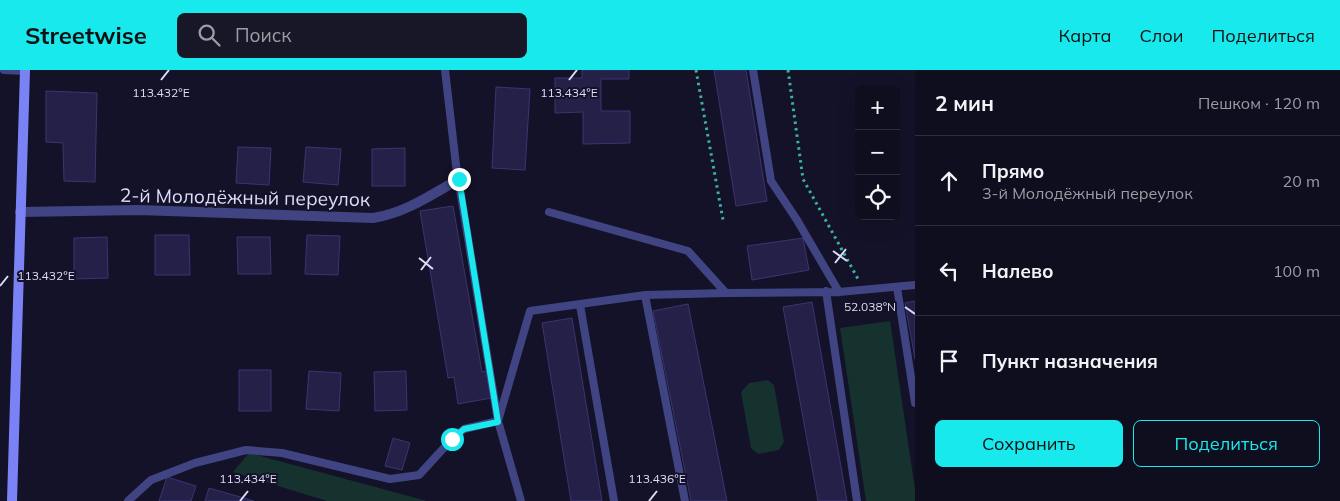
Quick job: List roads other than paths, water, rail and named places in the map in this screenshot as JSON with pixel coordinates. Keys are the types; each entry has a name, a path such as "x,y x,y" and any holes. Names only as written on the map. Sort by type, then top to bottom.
{"street":[{"path":"12,501 25,71"},
{"name":"2-й Молодёжный переулок","path":"20,212 139,210 373,218 388,216 417,204 459,179"}],"lane":[{"path":"4,70 25,71"},
{"path":"445,70 459,179 498,422 521,501"},
{"path":"753,70 771,181 797,220 839,292"},
{"path":"549,212 688,251 726,292"},
{"path":"498,422 530,311 646,295 726,292 839,292 915,286"},
{"path":"897,287 915,403"},
{"path":"826,291 857,501"},
{"path":"646,295 685,501"},
{"path":"580,305 614,501"},
{"path":"128,501 151,480 195,463 246,450 282,453 390,479 419,475 452,439 464,429 498,422"}]}
